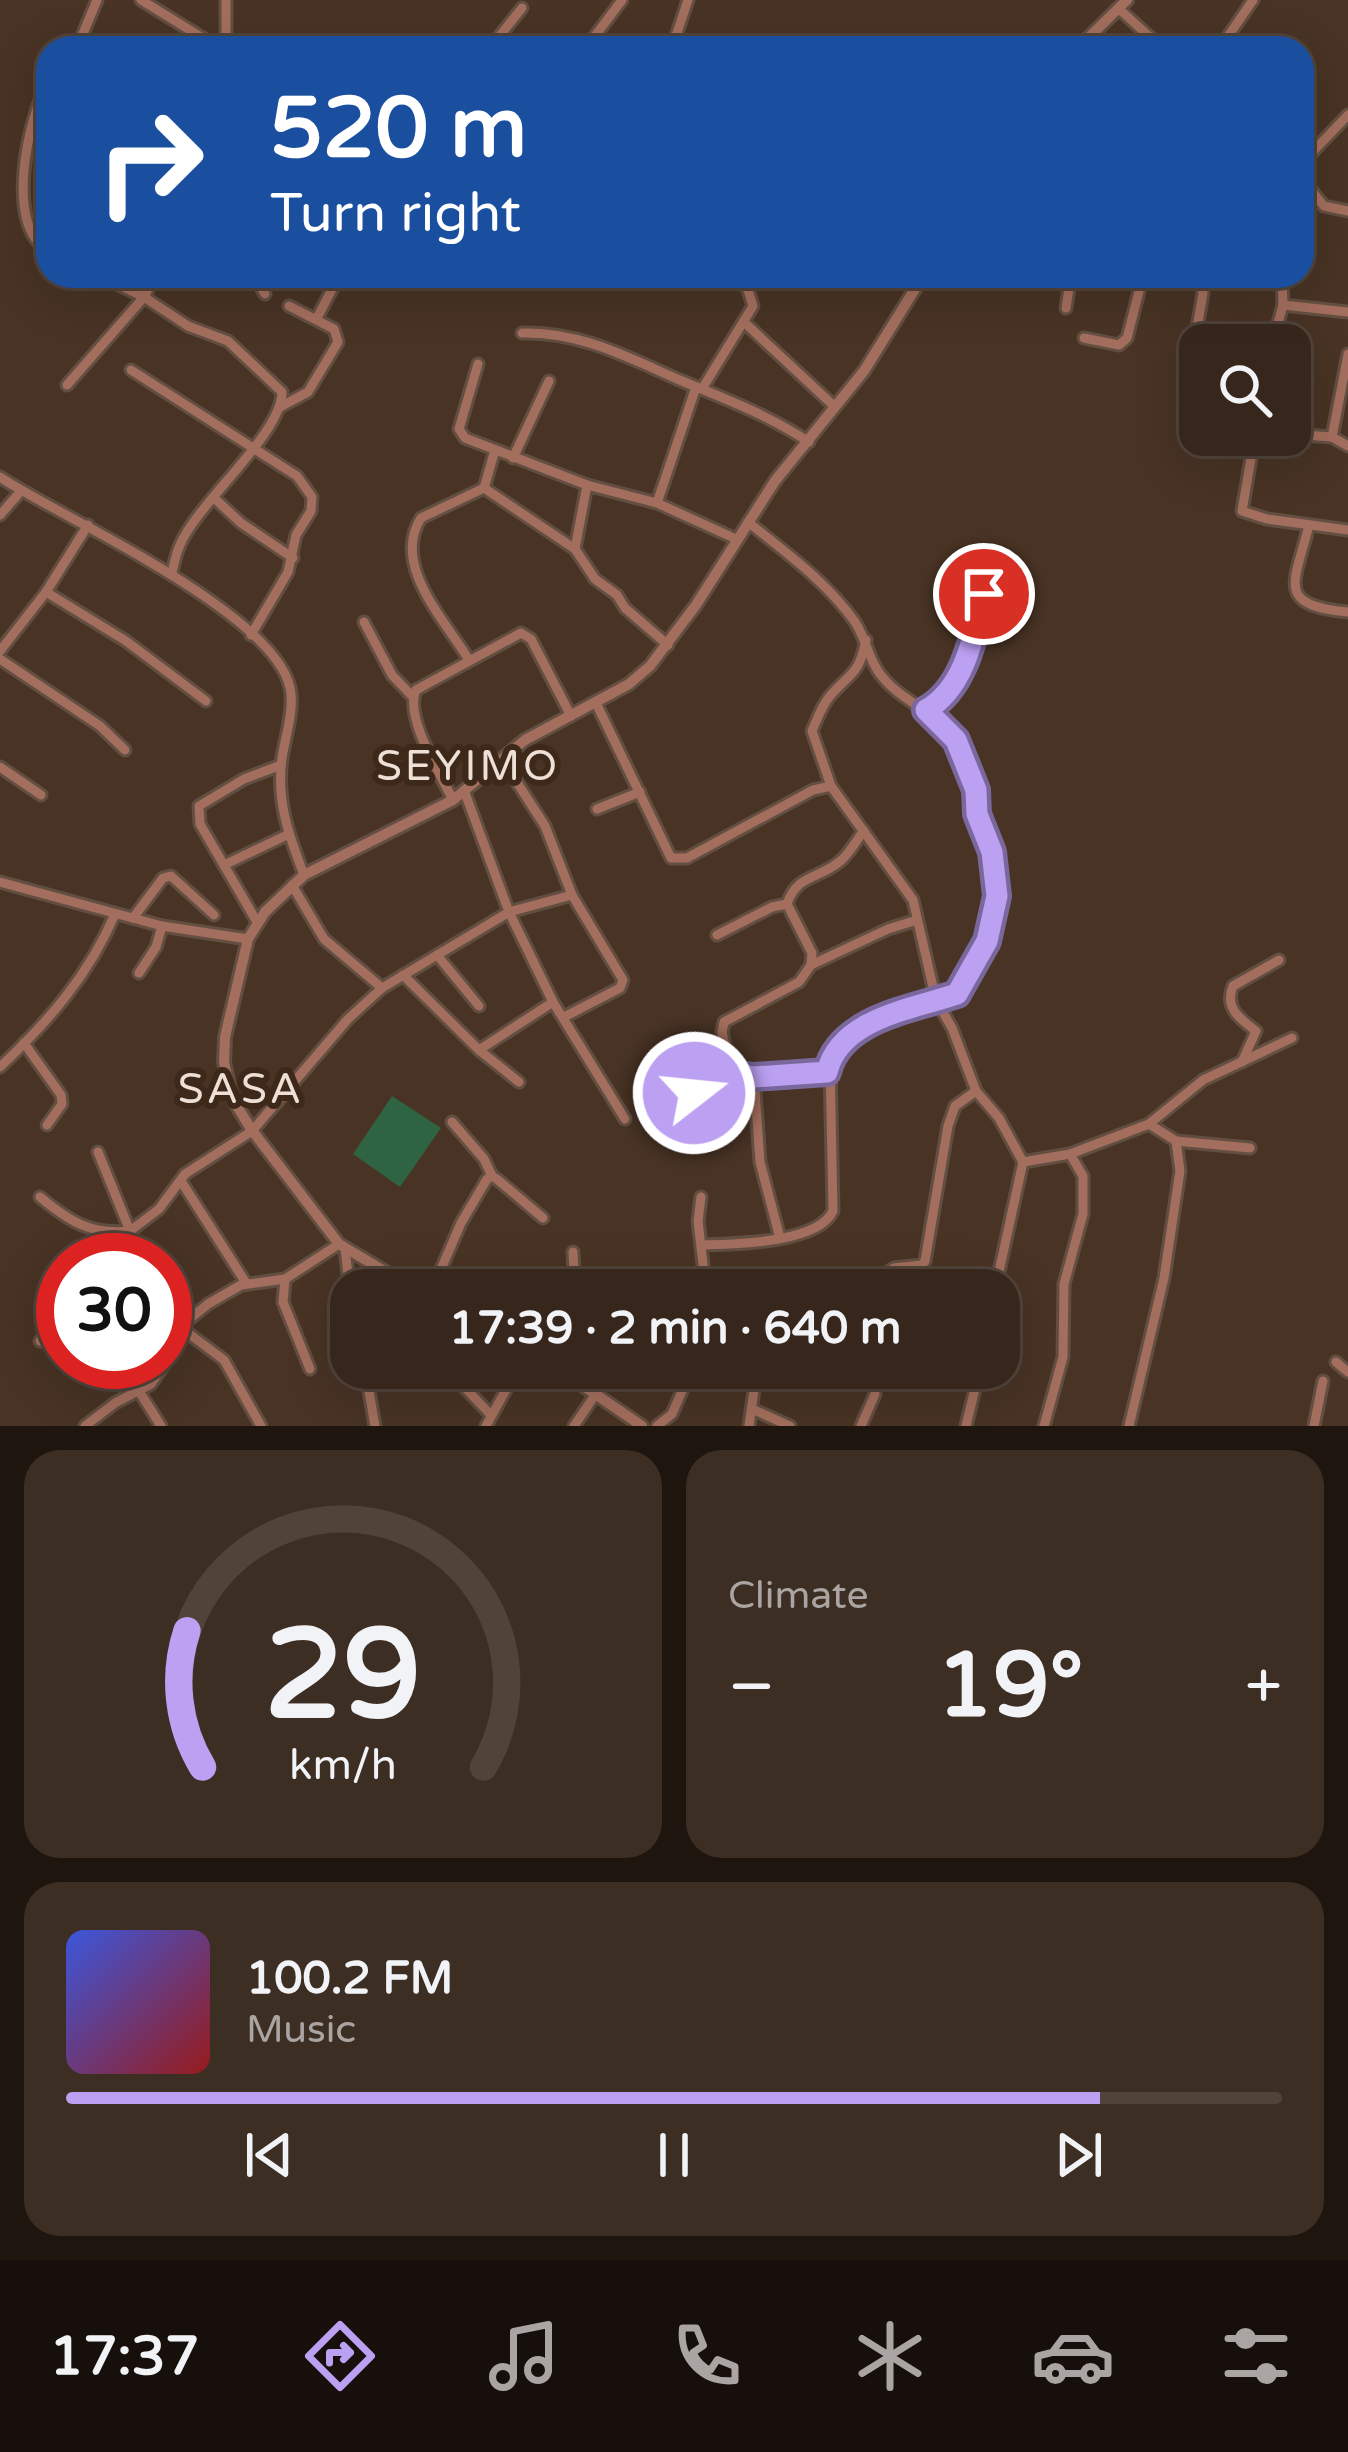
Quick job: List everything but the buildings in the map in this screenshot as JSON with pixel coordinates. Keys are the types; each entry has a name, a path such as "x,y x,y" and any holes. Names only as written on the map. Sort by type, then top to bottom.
{"street":[{"path":"82,36 97,0"},
{"path":"141,0 202,36"},
{"path":"223,36 226,0"},
{"path":"595,36 622,0"},
{"path":"676,36 688,0"},
{"path":"1228,36 1253,0"},
{"path":"1091,36 1123,5 1151,36"},
{"path":"500,36 522,8"},
{"path":"36,115 27,140 24,210 28,230 36,238"},
{"path":"1314,150 1348,115"},
{"path":"1314,194 1324,206 1348,211"},
{"path":"125,288 166,314 228,341 278,386 283,397 251,450 180,543 172,573"},
{"path":"67,385 149,288"},
{"path":"261,288 265,294"},
{"path":"317,318 333,288"},
{"path":"657,503 699,388 745,323 753,298 748,288"},
{"path":"381,1269 342,1246 252,1131 231,1096 225,1037 248,939 257,922 304,875 459,796 525,740 640,676 668,645 775,481 864,371 916,288"},
{"path":"1066,308 1069,288"},
{"path":"1084,338 1119,345 1127,338 1140,288"},
{"path":"1198,324 1202,288"},
{"path":"1278,324 1282,288"},
{"path":"1283,305 1348,312"},
{"path":"280,407 308,392 338,342 334,328 289,306"},
{"path":"745,323 835,407"},
{"path":"522,333 552,332 586,341 771,420 809,442"},
{"path":"1332,437 1348,356"},
{"path":"478,364 459,434 586,485 657,503 736,539"},
{"path":"131,370 297,476 312,497 311,511 296,536 289,572 251,635"},
{"path":"513,458 549,381"},
{"path":"1311,436 1332,437 1348,446"},
{"path":"469,659 418,580 411,548 421,518 484,488 495,450"},
{"path":"1251,456 1242,511 1348,530"},
{"path":"0,477 172,573 251,635 278,664 291,692 281,802 304,875"},
{"path":"575,549 586,485"},
{"path":"484,488 575,549 595,579 668,645"},
{"path":"0,515 21,491"},
{"path":"213,497 241,524 292,558"},
{"path":"704,1245 780,1238 821,1226 833,1211 827,1072 842,1045 864,1028 899,1009 957,994 987,941 997,896 992,852 977,814 976,790 956,740 926,710 907,702 877,670 851,616 748,521"},
{"path":"88,525 0,655 100,726 125,750"},
{"path":"1309,525 1295,583 1297,595 1309,607 1348,612"},
{"path":"46,592 126,641 206,701"},
{"path":"926,710 943,700 956,679 974,636 984,594"},
{"path":"364,622 392,675 412,696 416,720 459,796 553,1002 625,1120"},
{"path":"412,696 512,635 526,635 571,716"},
{"path":"866,639 861,664 831,694 812,731 831,786 913,901 936,1000 976,1091 999,1118 1023,1162 1000,1269"},
{"path":"596,703 668,854 682,859 813,790 831,786"},
{"path":"502,759 545,826 572,895 623,980 620,988 564,1017"},
{"path":"257,922 200,824 199,806 244,779 281,765"},
{"path":"0,767 41,795"},
{"path":"597,809 640,792"},
{"path":"788,904 799,882 843,860 864,830"},
{"path":"224,865 289,834"},
{"path":"133,918 163,878 171,876 214,914"},
{"path":"0,882 162,926 248,939"},
{"path":"292,885 324,939 382,988"},
{"path":"40,1197 67,1218 100,1233 130,1231 159,1209 185,1174 252,1131 348,1019 382,988 508,912 572,895"},
{"path":"716,935 788,904"},
{"path":"788,904 812,953 812,965"},
{"path":"0,1067 88,969 116,914"},
{"path":"731,1074 724,1022 799,982 812,965 917,920"},
{"path":"139,973 156,947 162,926"},
{"path":"437,955 479,1006"},
{"path":"1242,1062 1256,1031 1235,1015 1230,994 1233,986 1279,960"},
{"path":"403,975 478,1050 519,1082"},
{"path":"478,1050 553,1002"},
{"path":"1023,1162 1070,1154 1148,1124 1203,1080 1292,1038"},
{"path":"24,1043 61,1095 62,1104 47,1125"},
{"path":"694,1093 731,1074 827,1072"},
{"path":"754,1077 760,1162 780,1238"},
{"path":"893,1269 925,1262 948,1126 955,1106 976,1091"},
{"path":"452,1122 484,1159 492,1176 543,1218"},
{"path":"1148,1124 1176,1141 1250,1148"},
{"path":"1129,1426 1164,1278 1180,1172 1176,1141"},
{"path":"98,1152 130,1231"},
{"path":"1044,1426 1064,1357 1064,1284 1083,1214 1083,1176 1070,1154"},
{"path":"441,1269 461,1222 492,1176"},
{"path":"181,1181 246,1283"},
{"path":"700,1197 698,1220 705,1269"},
{"path":"192,1317 246,1283 285,1280 342,1246"},
{"path":"342,1246 346,1269"},
{"path":"572,1252 574,1269"},
{"path":"285,1280 283,1301 310,1369"},
{"path":"192,1336 224,1360 261,1426"},
{"path":"1336,1362 1348,1372"},
{"path":"1314,1426 1323,1381"},
{"path":"369,1389 375,1426"},
{"path":"463,1389 489,1421 507,1389"},
{"path":"586,1389 642,1426"},
{"path":"657,1426 672,1414 683,1389"},
{"path":"749,1426 754,1389"},
{"path":"968,1426 976,1389"},
{"path":"85,1426 140,1391 161,1426"},
{"path":"861,1426 875,1394"},
{"path":"574,1426 595,1396"},
{"path":"752,1408 790,1426"}],"green space":[{"path":"392,1096 441,1128 400,1187 353,1154"}],"district":[{"name":"SEYIMO","path":"468,765"},
{"name":"SASA","path":"241,1088"}],"route":[{"path":"694,1093 731,1074 827,1072 842,1045 864,1028 899,1009 957,994 987,941 997,896 992,852 977,814 976,790 956,740 926,710 943,700 956,679 974,636 984,594"}]}
